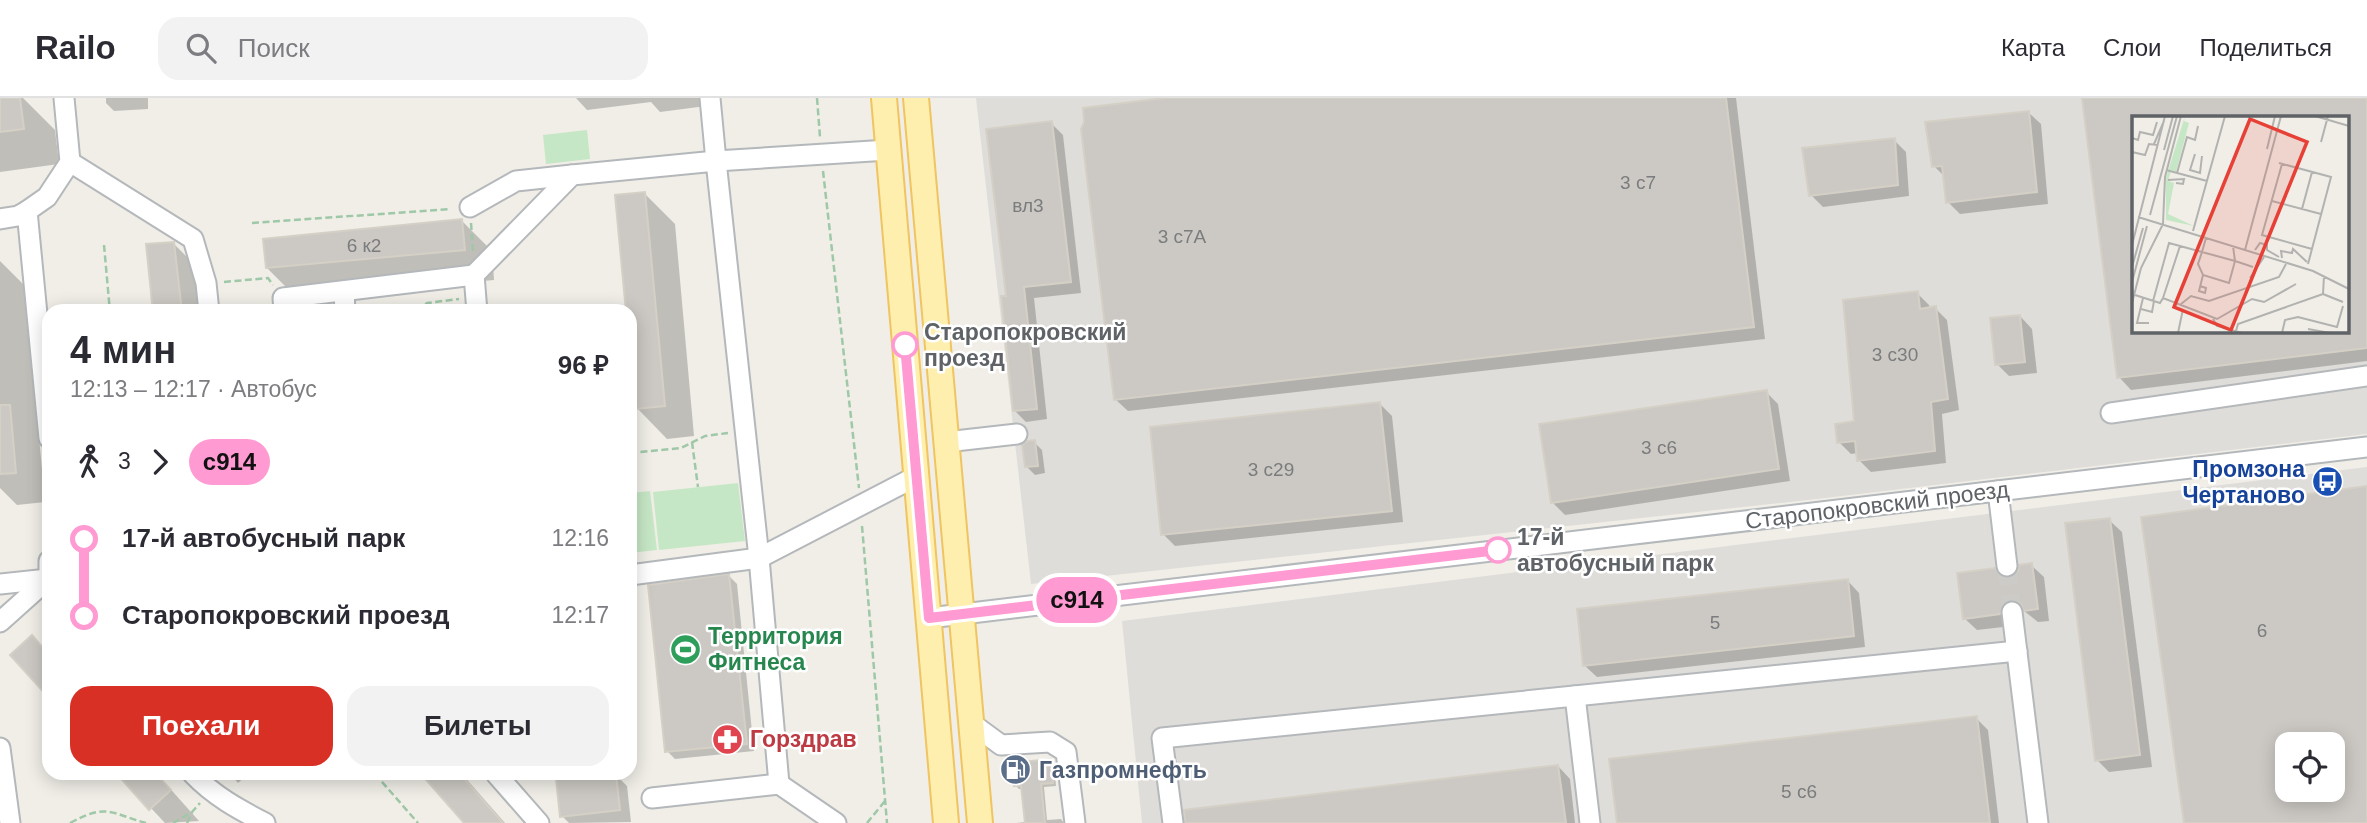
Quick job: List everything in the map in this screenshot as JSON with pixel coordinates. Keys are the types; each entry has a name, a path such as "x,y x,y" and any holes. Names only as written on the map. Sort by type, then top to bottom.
{"main road":[{"path":"915,102 980,823"},
{"path":"887,103 888,150 946,823"}],"street":[{"path":"0,219 18,216 47,197 70,162 64,98"},
{"path":"710,98 759,558 779,784"},
{"path":"470,207 516,181 716,161 888,150"},
{"path":"70,162 193,239 206,283 208,304"},
{"path":"284,304 344,291 474,275 572,175"},
{"path":"27,211 42,366"},
{"path":"474,275 476,304"},
{"path":"344,291 345,304"},
{"path":"2111,413 2367,376"},
{"path":"946,442 1017,434"},
{"name":"Старопокровский проезд","path":"929,618 2367,447"},
{"path":"637,574 759,558 917,476"},
{"path":"1998,491 2007,566"},
{"path":"0,584 42,577"},
{"path":"0,622 42,583"},
{"path":"2012,612 2038,823"},
{"path":"1172,823 1163,738 2017,651"},
{"path":"1575,696 1590,823"},
{"path":"971,723 1000,745 1051,742 1066,752 1075,823"},
{"path":"0,748 10,823"},
{"path":"200,780 228,804 264,823"},
{"path":"501,780 539,823"},
{"path":"652,799 779,784 836,823"}],"path":[{"path":"817,98 860,505 887,823"},
{"path":"252,223 470,207 474,275"},
{"path":"104,245 109,304"},
{"path":"206,283 268,278 284,304"},
{"path":"426,304 476,304"},
{"path":"637,453 681,448 705,436 746,430"},
{"path":"692,442 698,487"},
{"path":"380,780 418,823"},
{"path":"187,823 204,798"},
{"path":"867,823 885,801"},
{"path":"70,823 85,815 112,810 146,823"},
{"path":"173,823 192,812"},
{"path":"132,817 137,823"}],"shaded area":[{"path":"976,98 2367,98 2367,434 1817,499 1031,584"},
{"path":"2367,467 2367,823 1142,823 1122,621"}],"green space":[{"path":"587,130 590,159 546,164 543,135"},
{"path":"738,483 745,541 659,550 653,492"},
{"path":"650,491 657,550 637,552 637,492"}],"building":[{"path":"0,98 20,98 24,129 0,132"},
{"path":"1164,98 1726,98 1754,327 1114,400 1081,129 1084,122 1083,108"},
{"path":"2082,98 2367,98 2367,348 2117,378"},
{"path":"2029,111 2037,192 1946,203 1942,166 1932,167 1925,122"},
{"path":"1052,121 1071,282 1024,287 1037,409 1013,411 1001,296 1006,296 986,129"},
{"path":"1895,138 1898,185 1809,196 1802,148"},
{"path":"645,192 665,406 637,409 637,304 625,304 615,195"},
{"path":"462,219 465,250 266,268 263,239"},
{"path":"174,242 181,304 152,304 146,244"},
{"path":"1918,291 1920,309 1936,306 1948,399 1931,402 1935,451 1857,461 1855,441 1837,443 1835,424 1854,421 1843,300"},
{"path":"2020,315 2025,362 1995,365 1990,318"},
{"path":"1767,390 1779,469 1551,503 1539,424"},
{"path":"1380,402 1392,511 1161,535 1150,427"},
{"path":"0,405 10,405 16,473 0,474"},
{"path":"1035,440 1038,466 1025,467 1022,445"},
{"path":"2367,486 2367,823 2184,823 2141,517"},
{"path":"2110,518 2140,755 2095,761 2065,523"},
{"path":"2032,563 2038,609 2024,611 2021,604 2011,600 2004,603 2000,614 1963,619 1957,573 1995,568 2002,577 2009,578 2018,571 2019,565"},
{"path":"729,574 747,744 665,752 648,585"},
{"path":"1848,579 1854,636 1583,666 1577,609"},
{"path":"32,635 42,647 42,690 10,655"},
{"path":"1977,716 1990,823 1617,823 1609,759"},
{"path":"1051,759 1053,783 1041,784 1045,823 1025,823 1021,786 1014,786 1012,763"},
{"path":"1558,765 1566,823 1185,823 1184,810"},
{"path":"122,780 162,780 171,790 149,810"},
{"path":"426,780 465,780 503,823 464,823"},
{"path":"556,780 617,780 620,810 560,817"}],"tunnel":[{"path":"2007,566 2012,612"}],"bus line":[{"name":"с914","path":"905,345 929,618 1498,550"}],"place":[{"name":"Старопокровский проезд","path":"905,345"},
{"name":"Промзона Чертаново","path":"2328,482"},
{"name":"17-й автобусный парк","path":"1498,550"},
{"name":"Территория Фитнеса","path":"685,649"},
{"name":"Горздрав","path":"727,739"},
{"name":"Газпромнефть","path":"1016,770"}]}
